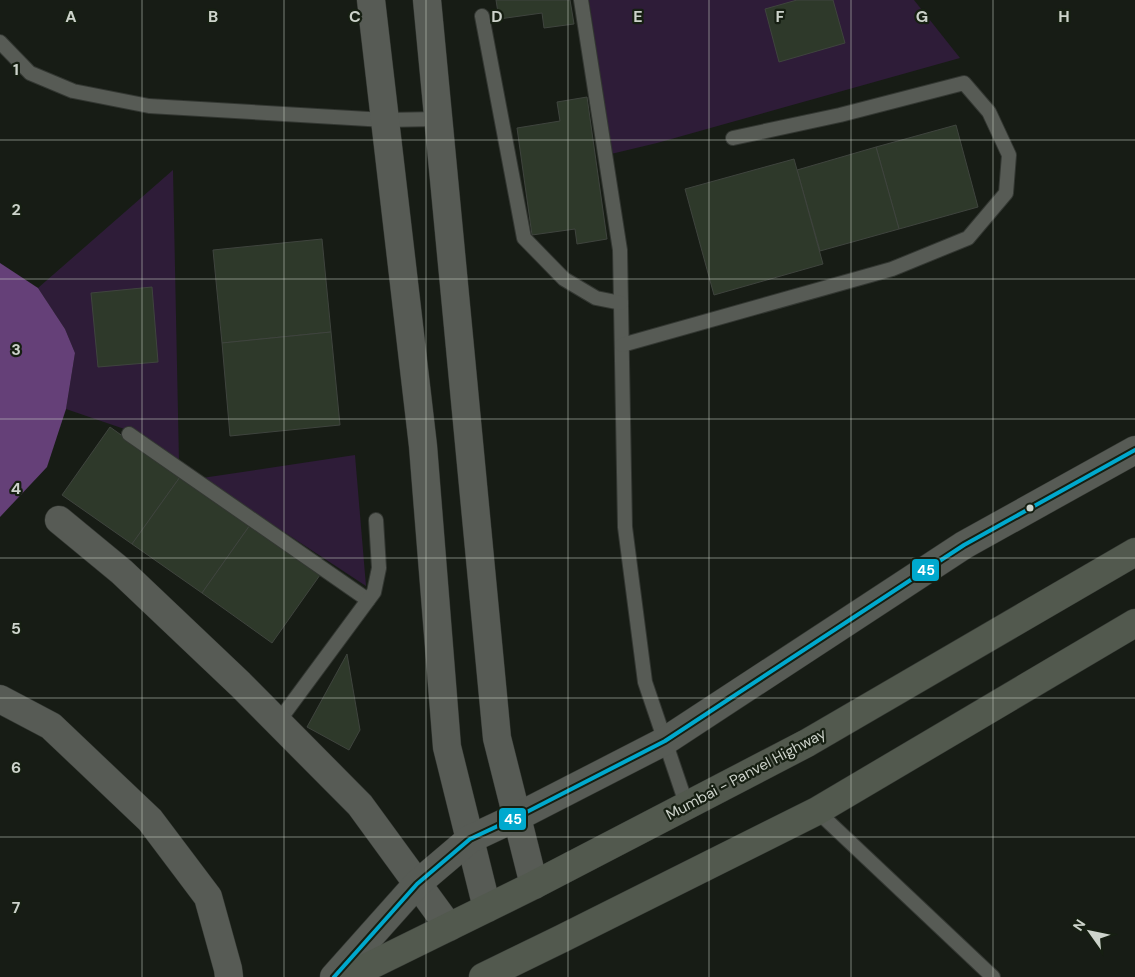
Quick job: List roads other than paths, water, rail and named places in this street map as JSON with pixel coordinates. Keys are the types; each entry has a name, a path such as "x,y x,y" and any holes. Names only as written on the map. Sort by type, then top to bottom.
{"highway":[{"name":"Mumbai - Panvel Highway","path":"347,977 534,885 807,744 1135,552"},
{"path":"483,977 818,812 1135,623"}],"street":[{"path":"371,0 423,446 447,747 487,908"},
{"path":"427,0 497,738 534,885"},
{"path":"334,977 418,884 470,839 665,741 964,545 1135,450"},
{"path":"59,520 122,572 240,684 360,804 448,927"},
{"path":"0,699 51,726 150,820 208,897 229,977"}],"lane":[{"path":"581,0 620,250 625,526 645,682 688,806"},
{"path":"482,16 524,238 564,279 596,298 621,303"},
{"path":"0,42 30,73 73,91 149,106 385,120 438,119"},
{"path":"622,345 892,269 968,238 1006,193 1009,155 989,112 964,83 840,115 733,138"},
{"path":"129,434 368,600"},
{"path":"278,722 374,592 379,568 376,520"},
{"path":"818,812 993,977"}]}
